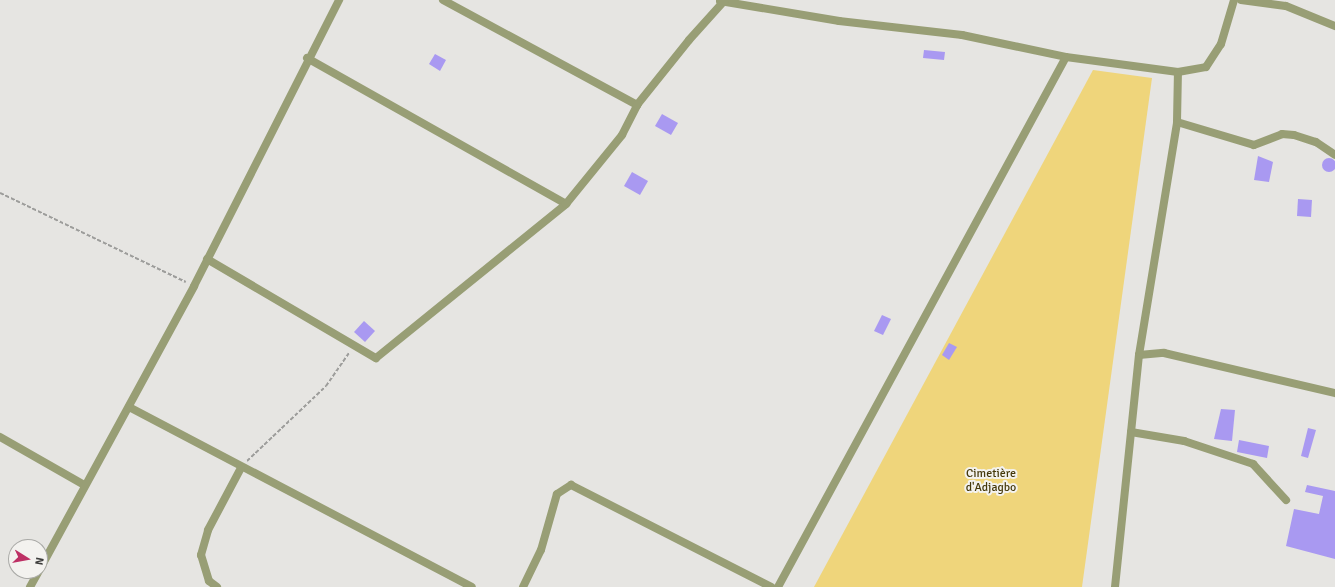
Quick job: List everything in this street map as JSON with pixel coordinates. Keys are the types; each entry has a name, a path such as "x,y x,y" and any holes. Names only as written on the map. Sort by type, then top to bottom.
{"street":[{"path":"48,553 194,286 307,58 339,0"},
{"path":"443,0 638,105"},
{"path":"208,259 352,348 376,358 566,204 622,135 638,105 689,40 723,0 839,21 962,35 1066,57 1178,72 1206,67 1221,44 1234,0"},
{"path":"1241,0 1286,6 1335,26"},
{"path":"778,587 1066,57"},
{"path":"307,58 566,204"},
{"path":"1115,587 1139,355 1177,122 1178,72"},
{"path":"1177,122 1254,145 1282,134 1294,134 1316,142 1335,155"},
{"path":"1139,355 1164,353 1335,393"},
{"path":"129,407 241,468 472,587"},
{"path":"1131,432 1184,441 1253,464 1286,500"},
{"path":"0,437 84,485"},
{"path":"217,587 209,581 201,555 208,530 241,468"},
{"path":"523,587 541,550 556,494 571,485 772,587"}],"path":[{"path":"0,193 194,286"},
{"path":"241,468 260,445 326,386 352,348"}],"green space":[{"name":"Cimetière d'Adjagbo","path":"1093,70 1152,78 1082,587 814,587"}],"building":[{"path":"924,50 945,52 944,60 923,58"},
{"path":"435,54 446,60 440,71 429,64"},
{"path":"662,114 678,123 671,135 655,126"},
{"path":"1258,156 1273,162 1269,182 1254,180"},
{"path":"1329,158 1334,160 1336,165 1334,170 1329,172 1324,170 1322,165 1324,160"},
{"path":"632,172 648,181 640,195 624,186"},
{"path":"1298,199 1312,200 1311,217 1297,216"},
{"path":"882,315 891,319 883,335 874,331"},
{"path":"364,321 375,331 365,342 354,332"},
{"path":"949,343 957,347 949,360 942,355"},
{"path":"1221,409 1235,410 1232,441 1214,439"},
{"path":"1308,428 1316,430 1308,458 1301,456"},
{"path":"1239,440 1269,446 1267,458 1237,452"},
{"path":"1307,485 1335,491 1335,559 1286,546 1294,509 1319,514 1323,496 1305,492"}]}
